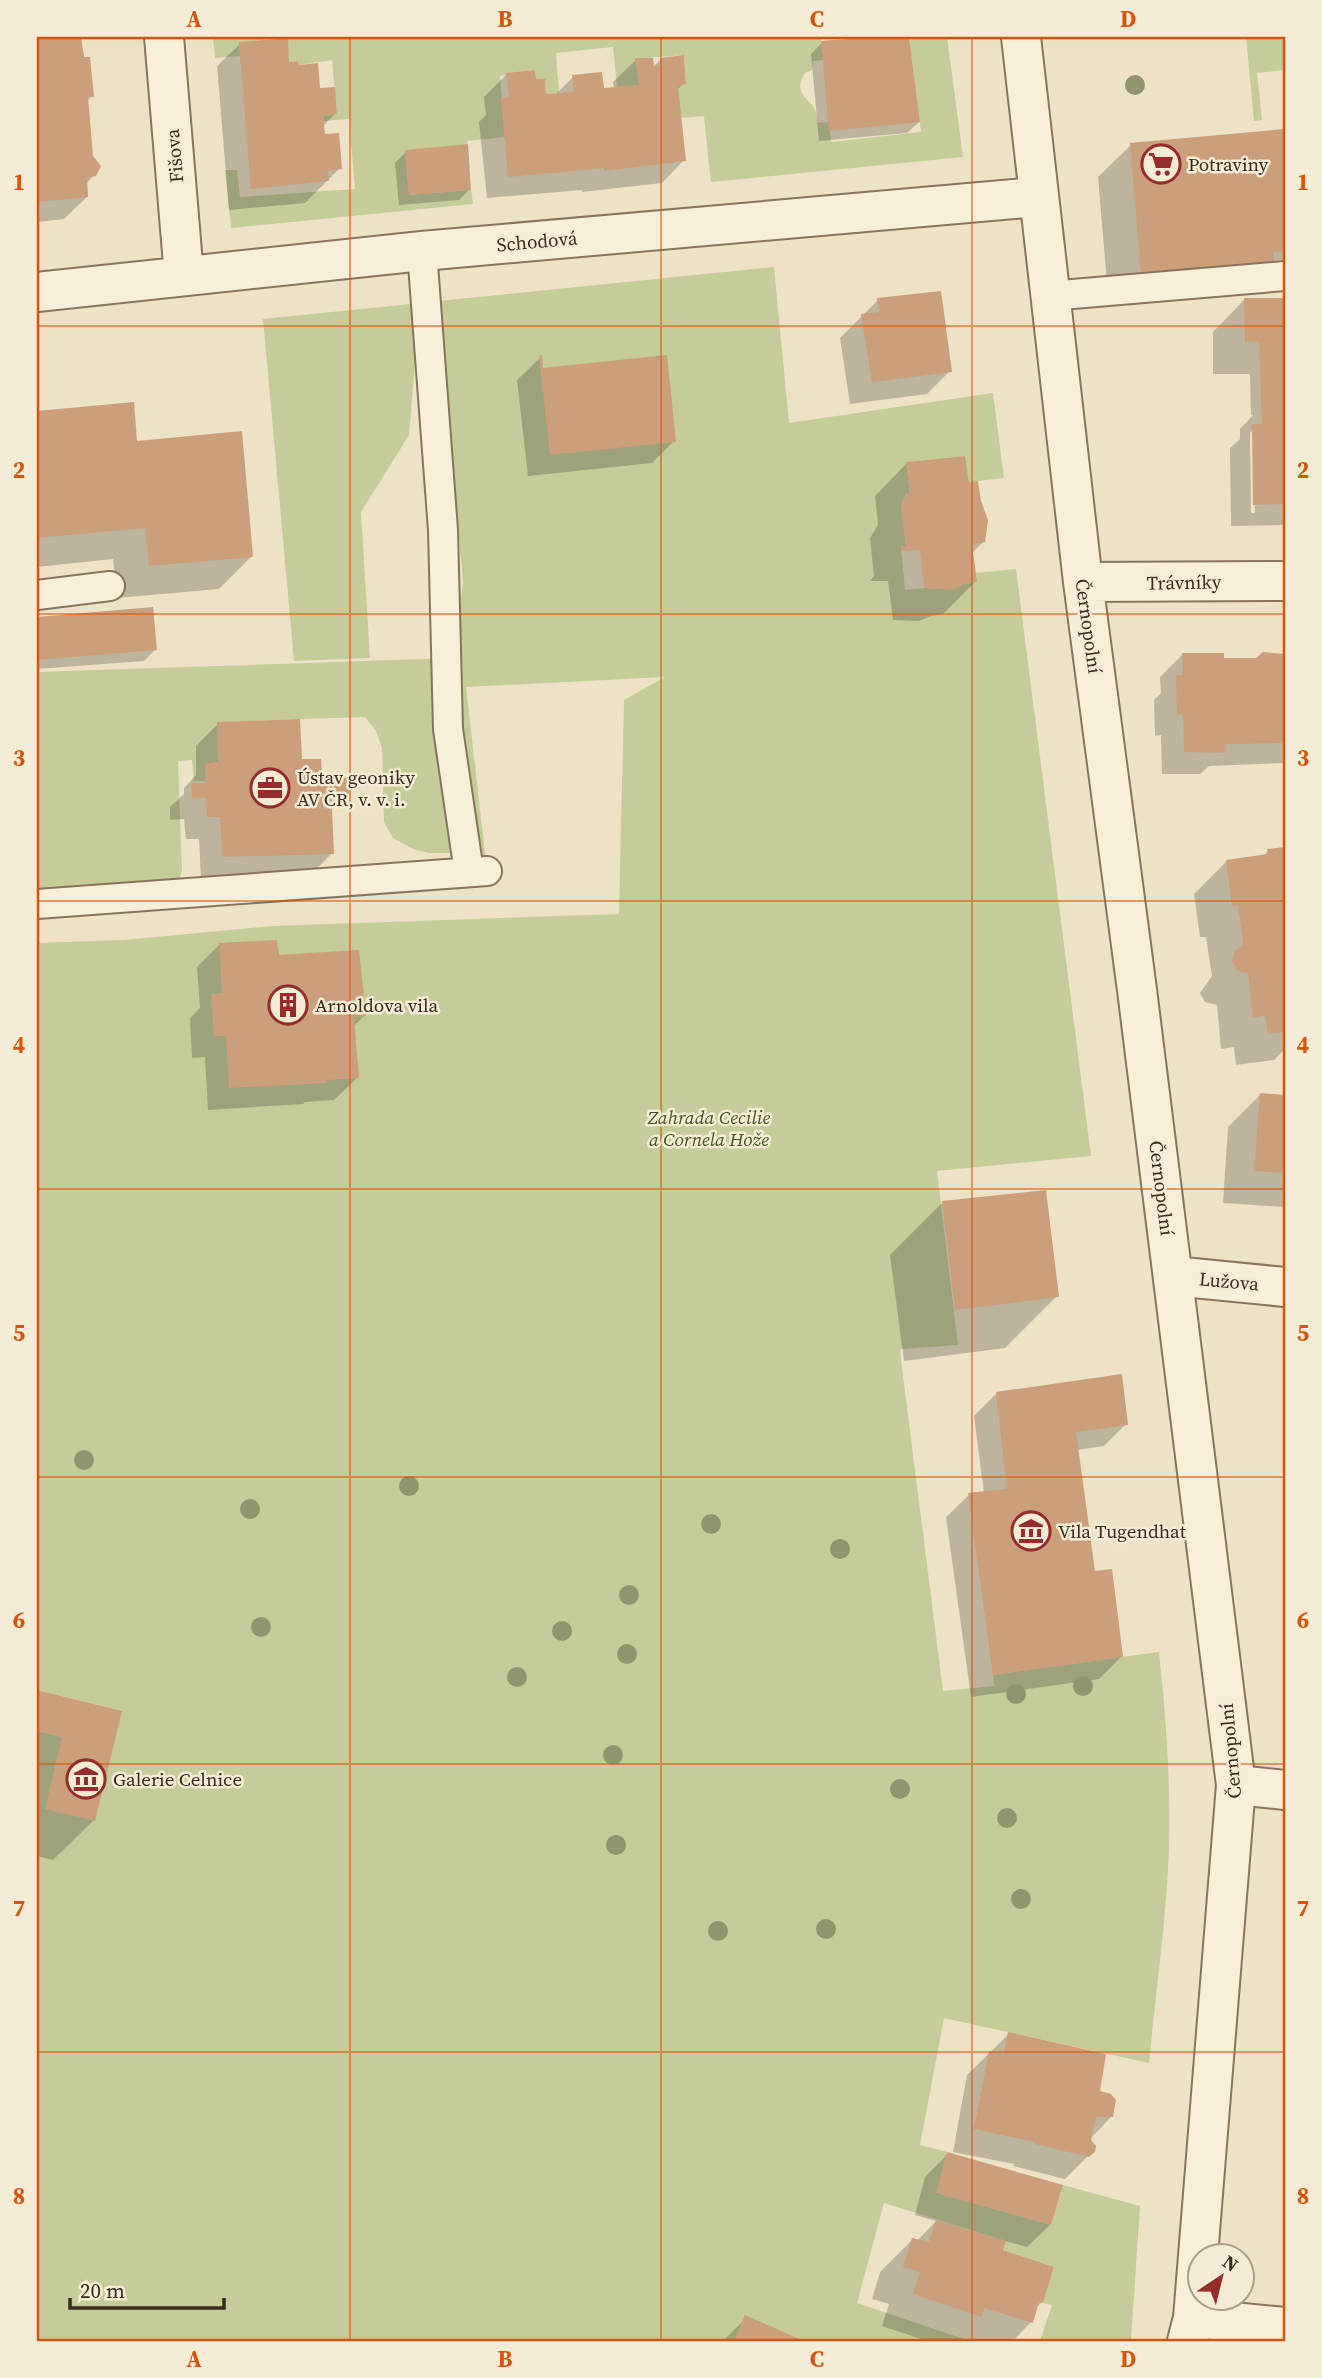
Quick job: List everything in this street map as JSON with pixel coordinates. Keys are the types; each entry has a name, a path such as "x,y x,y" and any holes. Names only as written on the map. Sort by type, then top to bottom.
{"street":[{"name":"Fišova","path":"164,37 184,276"},
{"name":"Černopolní","path":"1021,37 1037,197 1083,582 1237,1785 1190,2330"},
{"name":"Schodová","path":"37,292 422,251 1037,197"},
{"name":"Trávníky","path":"1083,582 1285,581"},
{"name":"Lužova","path":"1173,1276 1285,1287"},
{"path":"1237,1785 1285,1790"},
{"path":"1190,2330 1285,2328"}],"lane":[{"path":"37,904 478,872 448,729 443,530 422,251"},
{"path":"1049,296 1285,276"},
{"path":"37,595 110,586"}],"green space":[{"path":"213,37 821,37 823,60 813,61 812,70 805,73 800,86 815,110 818,123 829,122 831,142 921,132 909,37 947,37 963,157 711,182 704,116 680,118 678,86 686,83 684,55 636,59 639,85 617,87 613,47 556,53 559,93 546,94 545,79 536,79 535,70 500,76 505,137 405,151 409,195 471,190 473,204 231,228 225,170 237,170 240,197 355,189 349,119 324,121 323,116 337,114 332,60 299,65 298,61 289,62 287,38 239,42 240,56 215,58"},
{"path":"1246,37 1285,37 1285,70 1257,73 1262,120 1254,121"},
{"name":"Zahrada Cecilie a Cornela Hože","path":"774,267 789,423 993,393 1004,478 969,482 965,456 906,462 910,493 906,494 901,504 906,546 901,547 905,590 936,587 953,589 977,582 976,573 1016,569 1091,1156 937,1171 958,1345 901,1349 900,1352 943,1691 994,1686 993,1675 1159,1652 1167,1751 1169,1850 1149,2063 944,2018 920,2145 947,2152 937,2193 1051,2225 1063,2185 1140,2206 1131,2341 1040,2341 1052,2305 1043,2303 1054,2267 1003,2250 1006,2241 884,2203 857,2303 970,2341 37,2341 37,1731 62,1737 122,1711 37,1690 37,943 124,940 273,926 619,914 624,700 665,677 466,687 487,871 453,853 429,853 413,849 393,838 384,822 382,748 376,731 365,717 218,722 218,762 205,764 206,781 194,781 192,760 178,761 182,870 179,880 37,898 37,672 454,658 463,582 438,301"},
{"path":"420,303 409,435 361,512 370,658 294,661 263,319"}],"building":[{"path":"37,37 81,37 84,57 90,57 94,97 88,97 93,156 101,166 96,176 87,178 88,197 37,202"},
{"path":"909,37 920,122 829,131 821,41"},
{"path":"288,38 289,62 298,61 299,65 318,63 320,88 335,87 337,114 323,116 325,134 339,133 342,169 328,171 329,181 251,189 239,42"},
{"path":"684,55 686,84 678,86 686,161 604,171 604,168 508,177 501,98 509,97 506,73 535,70 536,79 545,79 546,94 574,92 572,75 602,72 604,88 639,85 635,58 653,58 654,67 660,66 660,58"},
{"path":"1285,129 1285,251 1273,252 1274,263 1141,275 1130,143"},
{"path":"468,144 471,190 409,195 405,150"},
{"path":"941,291 952,372 872,382 861,314 879,312 877,298"},
{"path":"1244,298 1285,298 1285,504 1253,505 1252,424 1262,424 1259,342 1245,342"},
{"path":"542,355 543,368 667,355 676,442 550,455 539,356"},
{"path":"134,402 137,441 242,431 253,557 149,566 145,528 37,538 37,411"},
{"path":"965,456 969,482 978,481 988,520 985,542 972,544 977,582 964,584 953,590 924,588 920,550 902,551 901,547 906,546 901,504 910,493 906,462"},
{"path":"153,607 157,650 37,660 37,617"},
{"path":"1263,652 1285,654 1285,743 1225,744 1225,753 1184,752 1183,714 1177,715 1176,675 1183,675 1182,653 1224,653 1224,658 1256,658"},
{"name":"Ústav geoniky AV ČR, v. v. i.","path":"300,719 302,759 321,759 322,777 349,777 349,794 323,795 323,809 332,808 334,854 223,857 220,817 207,817 206,798 192,798 191,783 206,783 205,764 218,762 217,722"},
{"path":"1285,847 1285,1032 1268,1034 1265,1015 1253,1018 1248,973 1237,971 1232,960 1235,951 1243,942 1238,905 1232,906 1226,860 1268,854 1267,849"},
{"name":"Arnoldova vila","path":"277,940 279,955 359,950 366,1016 354,1017 359,1078 327,1080 327,1083 229,1088 226,1036 214,1036 211,994 222,993 219,943"},
{"path":"1260,1093 1285,1095 1285,1173 1254,1171"},
{"path":"1046,1190 1059,1297 955,1310 942,1201"},
{"name":"Vila Tugendhat","path":"1122,1374 1128,1425 1076,1432 1095,1571 1112,1569 1123,1657 993,1675 968,1493 1007,1489 996,1392"},
{"path":"37,1690 122,1711 95,1821 45,1809 62,1737 37,1731"},
{"path":"1008,2032 1106,2054 1100,2091 1111,2094 1116,2100 1113,2117 1096,2117 1091,2140 1096,2146 1095,2152 1089,2157 974,2129 989,2051 1004,2053"},
{"path":"947,2152 1063,2185 1051,2225 936,2193"},
{"path":"936,2220 1006,2241 1003,2250 1054,2267 1043,2303 1039,2302 1033,2323 984,2308 982,2317 913,2294 920,2272 903,2267 912,2238 929,2242"},
{"path":"745,2315 804,2341 734,2341"}],"place":[{"name":"Potraviny","path":"1161,164"},
{"name":"Ústav geoniky AV ČR, v. v. i.","path":"270,788"},
{"name":"Arnoldova vila","path":"288,1005"},
{"name":"Vila Tugendhat","path":"1031,1531"},
{"name":"Galerie Celnice","path":"86,1779"}]}
